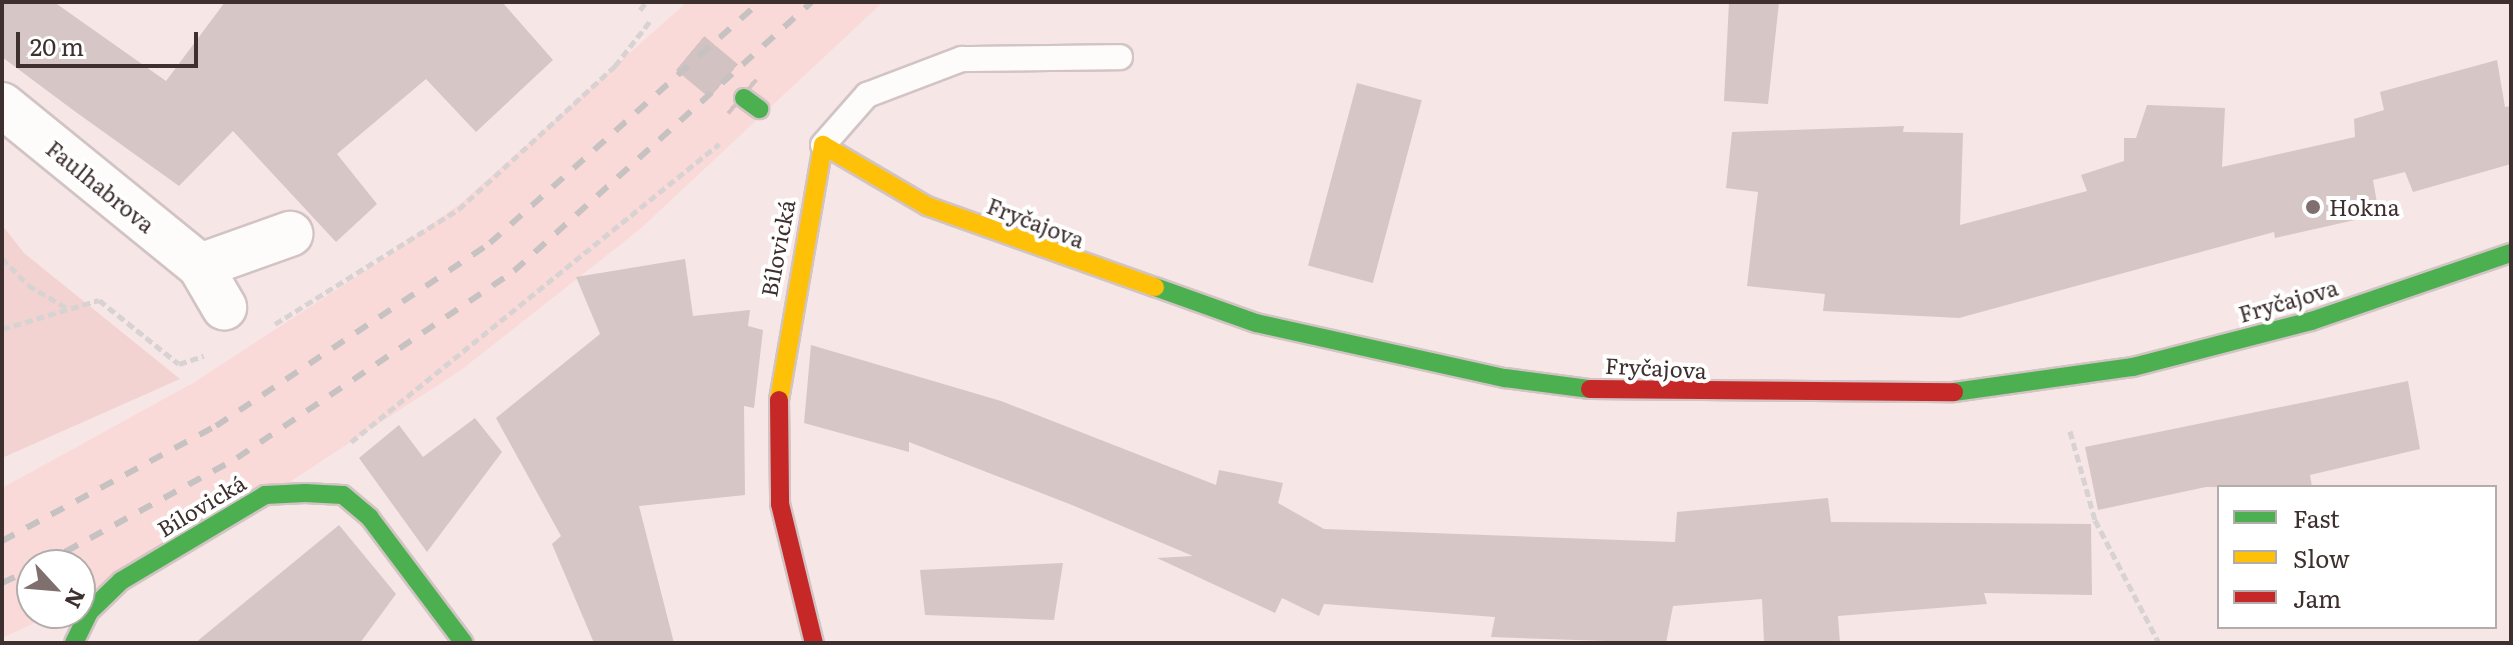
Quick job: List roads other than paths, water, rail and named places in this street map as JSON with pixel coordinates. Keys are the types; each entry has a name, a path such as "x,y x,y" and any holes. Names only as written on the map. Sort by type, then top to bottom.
{"main road":[{"name":"Fryčajova","path":"823,145 927,206 1117,279 1256,323 1505,378 1625,393 1938,394 2133,367 2311,321 2511,253"},
{"name":"Bílovická","path":"814,643 780,504 779,379 823,145"},
{"name":"Bílovická","path":"74,643 89,612 121,581 265,495 305,493 343,495 370,518 464,643"}],"street":[{"name":"Faulhabrova","path":"2,105 200,266 235,324"},
{"path":"200,266 290,234"}],"lane":[{"path":"823,145 867,95 962,59 1120,57"}],"tunnel":[{"path":"690,53 744,98"}],"railway":[{"path":"2,541 216,426 490,243 760,2"},
{"path":"70,549 237,458 514,271 812,2"},
{"path":"2,583 16,576"}],"place":[{"name":"Hokna","path":"2313,207"}]}
